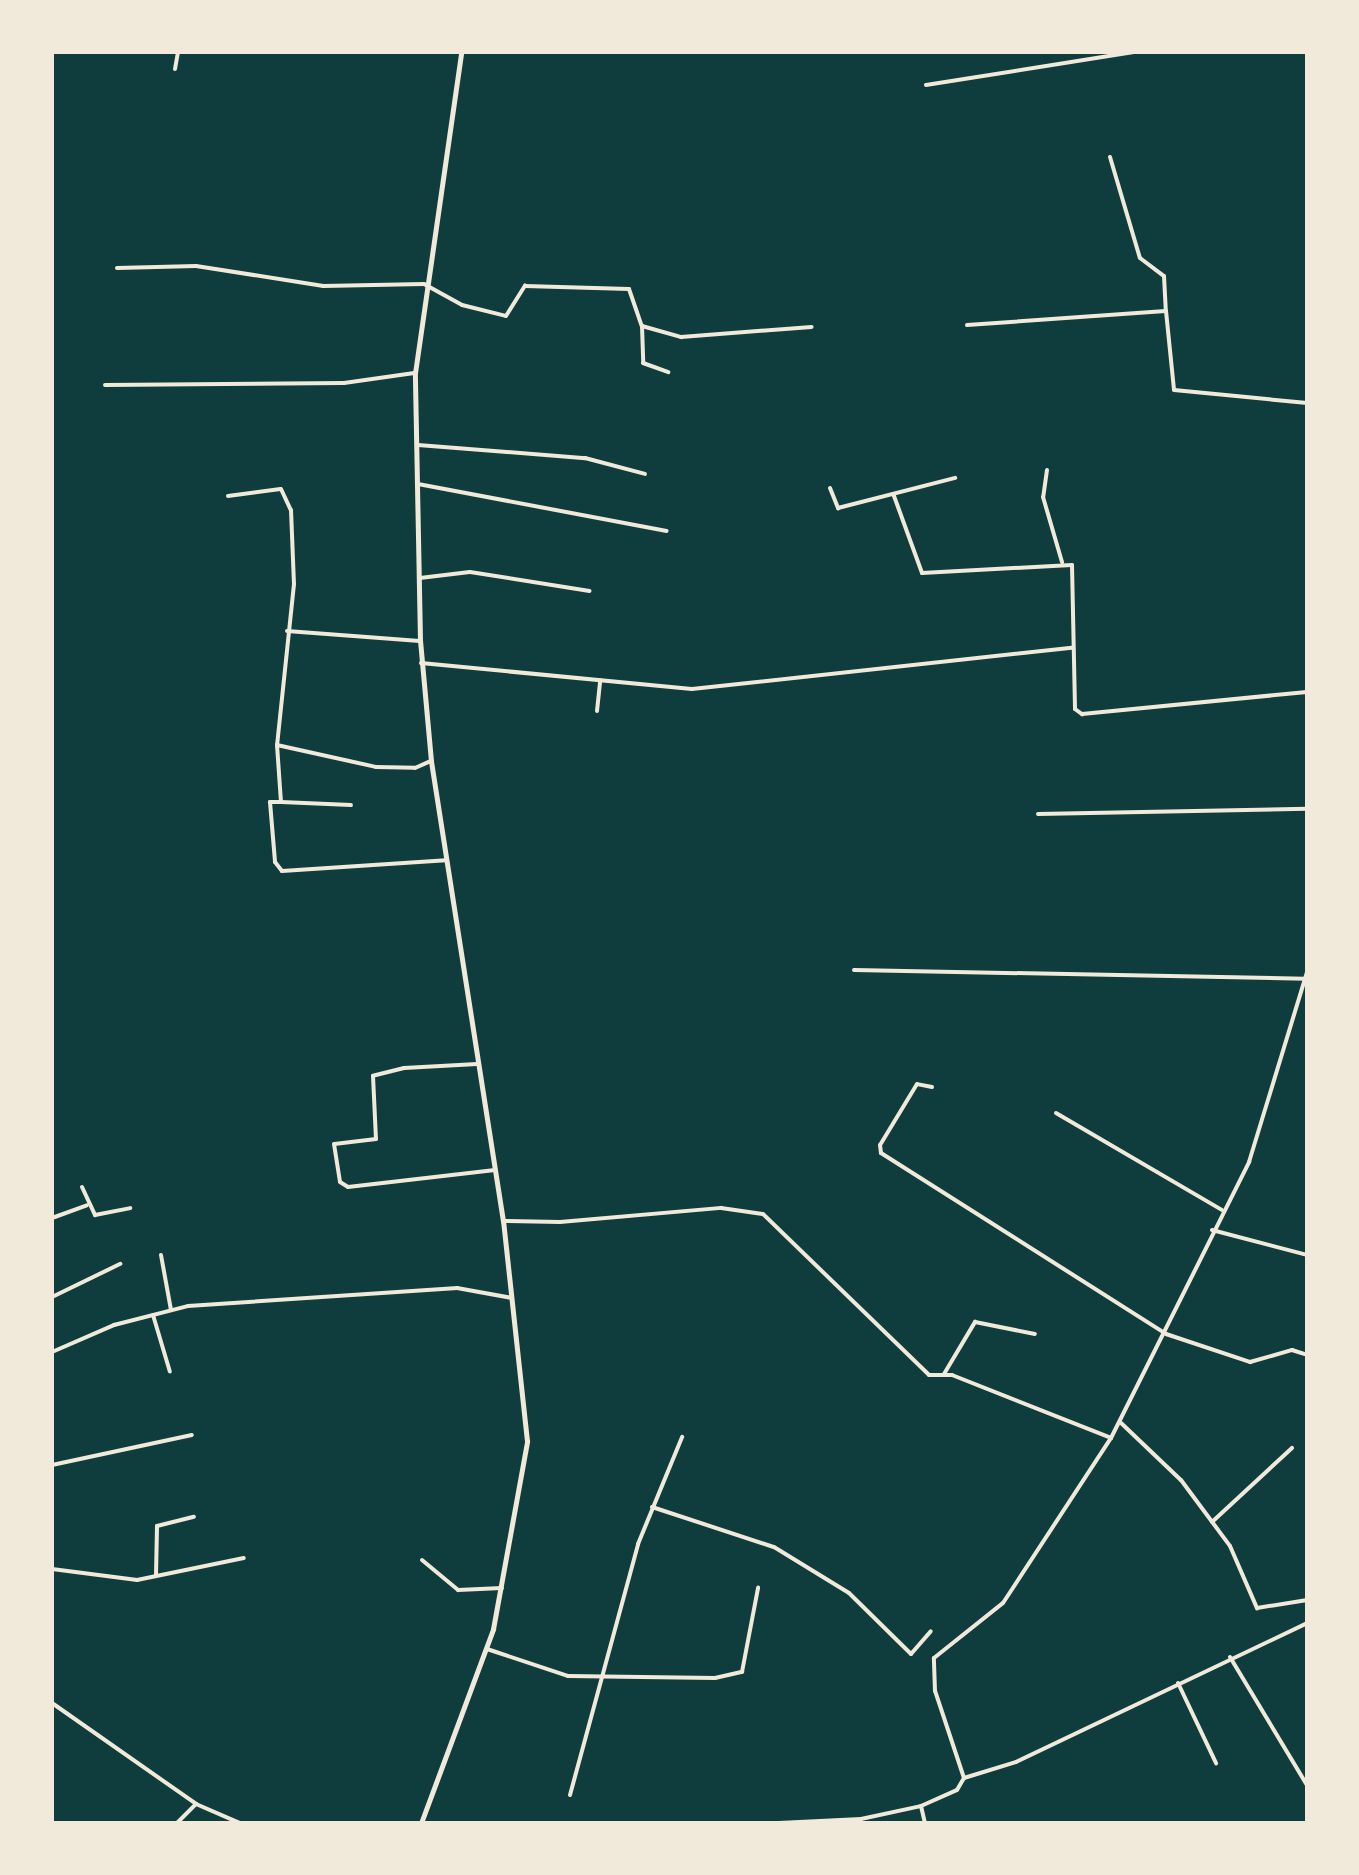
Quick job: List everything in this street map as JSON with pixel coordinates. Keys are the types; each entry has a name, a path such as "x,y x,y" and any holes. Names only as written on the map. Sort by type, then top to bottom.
{"street":[{"path":"175,69 178,52"},
{"path":"421,1823 487,1649 502,1588 527,1441 503,1221 431,761 421,663 415,373 424,284 461,52"},
{"path":"926,85 1135,52"},
{"path":"1110,157 1140,258 1164,276 1174,390 1307,403"},
{"path":"117,268 196,266 333,287 424,284 462,305 506,316 525,286 629,289 642,326 643,363 668,372"},
{"path":"967,325 1166,311"},
{"path":"642,326 681,337 812,327"},
{"path":"105,385 344,383 415,373"},
{"path":"418,445 585,458 645,474"},
{"path":"1047,470 1043,497 1062,562"},
{"path":"830,488 838,508 955,478"},
{"path":"418,484 667,531"},
{"path":"228,496 287,492 295,551 277,745 281,802"},
{"path":"894,496 922,573 1062,562 1074,569 1072,648 1075,709 1086,716 1307,692"},
{"path":"420,578 470,572 590,591"},
{"path":"287,631 420,641"},
{"path":"421,663 692,689 1072,648"},
{"path":"597,711 600,680"},
{"path":"277,745 376,767 415,768 431,761"},
{"path":"351,805 270,802 275,862 282,871 446,860"},
{"path":"1038,814 1307,809"},
{"path":"854,970 1306,979"},
{"path":"964,1778 935,1691 934,1658 1003,1603 1120,1422 1166,1334 1263,1126 1307,972"},
{"path":"477,1064 404,1068 373,1076 376,1139 334,1144 340,1182 348,1187 496,1170"},
{"path":"932,1087 917,1084 880,1145 881,1153 1166,1334 1250,1362 1292,1350 1307,1355"},
{"path":"1056,1113 1222,1210"},
{"path":"82,1187 87,1205 100,1216 130,1208"},
{"path":"52,1218 87,1205"},
{"path":"503,1221 721,1208 763,1214 929,1375 952,1375 1111,1438"},
{"path":"1212,1230 1307,1255"},
{"path":"161,1255 171,1310"},
{"path":"52,1297 120,1264"},
{"path":"52,1352 171,1310 457,1288 513,1299"},
{"path":"153,1315 170,1372"},
{"path":"943,1376 975,1322 1035,1334"},
{"path":"1120,1422 1181,1480 1212,1522 1236,1558 1257,1608 1307,1600"},
{"path":"52,1465 192,1435"},
{"path":"570,1795 599,1678 652,1507 682,1437"},
{"path":"1212,1522 1292,1448"},
{"path":"652,1507 774,1547 849,1593 911,1654 931,1631"},
{"path":"156,1575 157,1526 194,1517"},
{"path":"52,1569 129,1581 244,1558"},
{"path":"422,1560 458,1590 502,1588"},
{"path":"487,1649 552,1673 599,1678 715,1678 742,1672 758,1588"},
{"path":"779,1823 861,1819 921,1806 957,1790 964,1778 1016,1762 1230,1657 1307,1623"},
{"path":"1230,1657 1307,1785"},
{"path":"1178,1683 1216,1763"},
{"path":"52,1703 196,1804 240,1823"},
{"path":"177,1823 196,1804"},
{"path":"921,1806 925,1823"}]}
